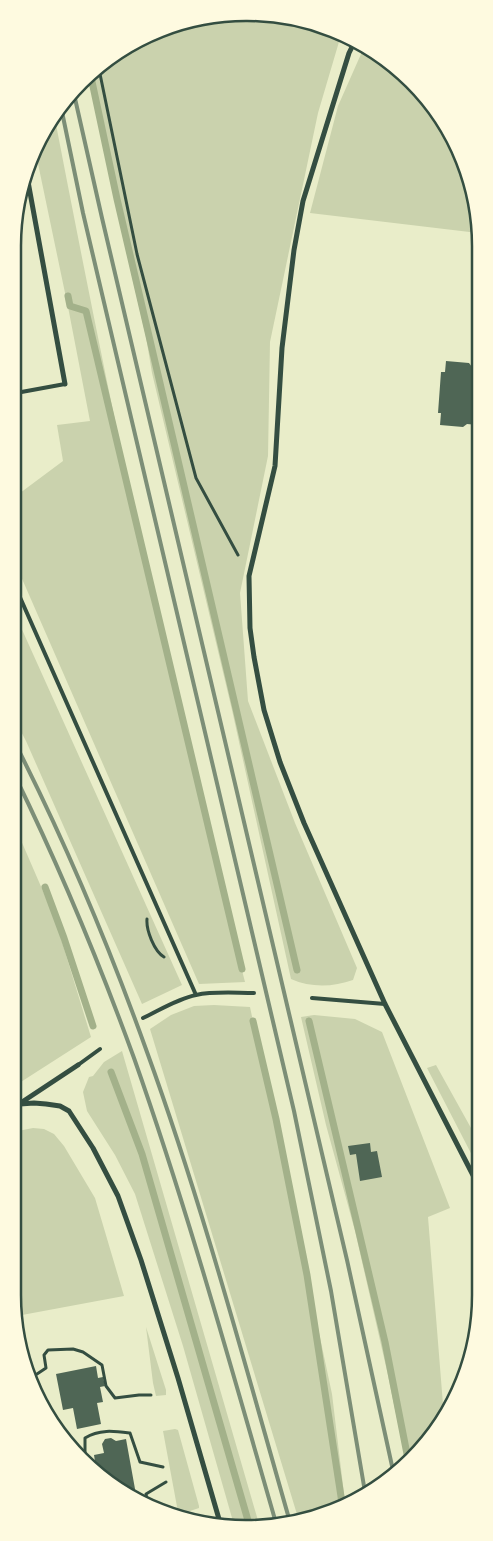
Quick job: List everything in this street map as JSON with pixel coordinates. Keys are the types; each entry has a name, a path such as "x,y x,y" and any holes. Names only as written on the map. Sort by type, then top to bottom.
{"street":[{"path":"352,47 303,201 294,250 282,348 275,466 249,576 250,628 264,710 280,762 304,823 385,1004 472,1172"},
{"path":"29,188 65,384"},
{"path":"21,1103 78,1065"},
{"path":"21,1104 34,1103 60,1106 69,1111 93,1148 115,1190 126,1217 167,1342 219,1518"}],"lane":[{"path":"21,392 65,384"},
{"path":"21,597 196,995"},
{"path":"143,1018 171,1004 196,995 225,992 254,993"},
{"path":"312,998 385,1004"},
{"path":"78,1065 100,1050"}],"path":[{"path":"100,75 137,254 196,478 249,576"},
{"path":"37,1374 46,1368 44,1355 48,1350 73,1349 83,1352 102,1365 106,1386 115,1398 151,1395"},
{"path":"84,1451 85,1438 94,1432 130,1433 140,1462 163,1467"},
{"path":"146,1497 146,1494 166,1482"}],"green space":[{"path":"246,21 276,23 305,29 339,41 318,113 270,342 268,456 240,593 248,701 295,823 357,968 353,980 322,986 306,984 291,979 232,710 152,373 146,337 120,224 92,83 98,77 121,59 160,38 188,29 217,23"},
{"path":"362,53 384,68 406,87 434,121 455,160 464,188 471,232 310,213 338,106"},
{"path":"56,125 142,550 191,766 245,982 199,984 21,576 21,492 63,461 57,425 90,421 38,161"},
{"path":"21,627 182,985 142,1004 21,731"},
{"path":"21,840 55,919 91,1037 21,1082"},
{"path":"194,1006 250,1007 332,1394 344,1498 305,1512 297,1514 150,1029 171,1015"},
{"path":"314,1015 355,1019 382,1032 450,1208 428,1217 443,1405 425,1432 405,1455 355,1231 326,1125 301,1017"},
{"path":"122,1051 258,1519 232,1519 183,1346 135,1194 115,1155 87,1111 83,1092 89,1077 93,1076 104,1062"},
{"path":"436,1065 472,1130 472,1155 427,1068"},
{"path":"33,1128 44,1129 54,1134 64,1146 95,1198 124,1296 22,1315 21,1130"},
{"path":"146,1327 166,1390 166,1395 156,1396"},
{"path":"178,1430 199,1508 187,1512 177,1509 163,1431"}],"building":[{"path":"446,361 469,363 472,367 472,424 467,424 463,427 440,425 441,413 438,413 441,372 445,372"},
{"path":"370,1143 371,1152 377,1151 382,1177 360,1181 356,1154 350,1155 348,1146"},
{"path":"96,1366 98,1378 103,1377 105,1386 100,1387 103,1402 97,1403 101,1424 77,1429 73,1408 63,1410 56,1374"},
{"path":"111,1438 116,1441 126,1439 135,1491 95,1461 94,1455 104,1453 102,1444 105,1439"}],"waterway":[{"path":"92,82 117,199 297,970"},
{"path":"68,296 70,306 86,311 242,969"},
{"path":"45,887 93,1026"},
{"path":"253,1021 276,1119 307,1275 341,1499"},
{"path":"309,1021 385,1342 407,1453"},
{"path":"111,1072 142,1154 248,1520"}],"railway":[{"path":"75,100 347,1260 392,1466"},
{"path":"63,116 83,213 294,1111 331,1291 364,1487"},
{"path":"21,755 86,895 118,973 147,1052 205,1227 288,1515"},
{"path":"21,789 48,845 78,916 134,1058 191,1231 275,1518"}]}
